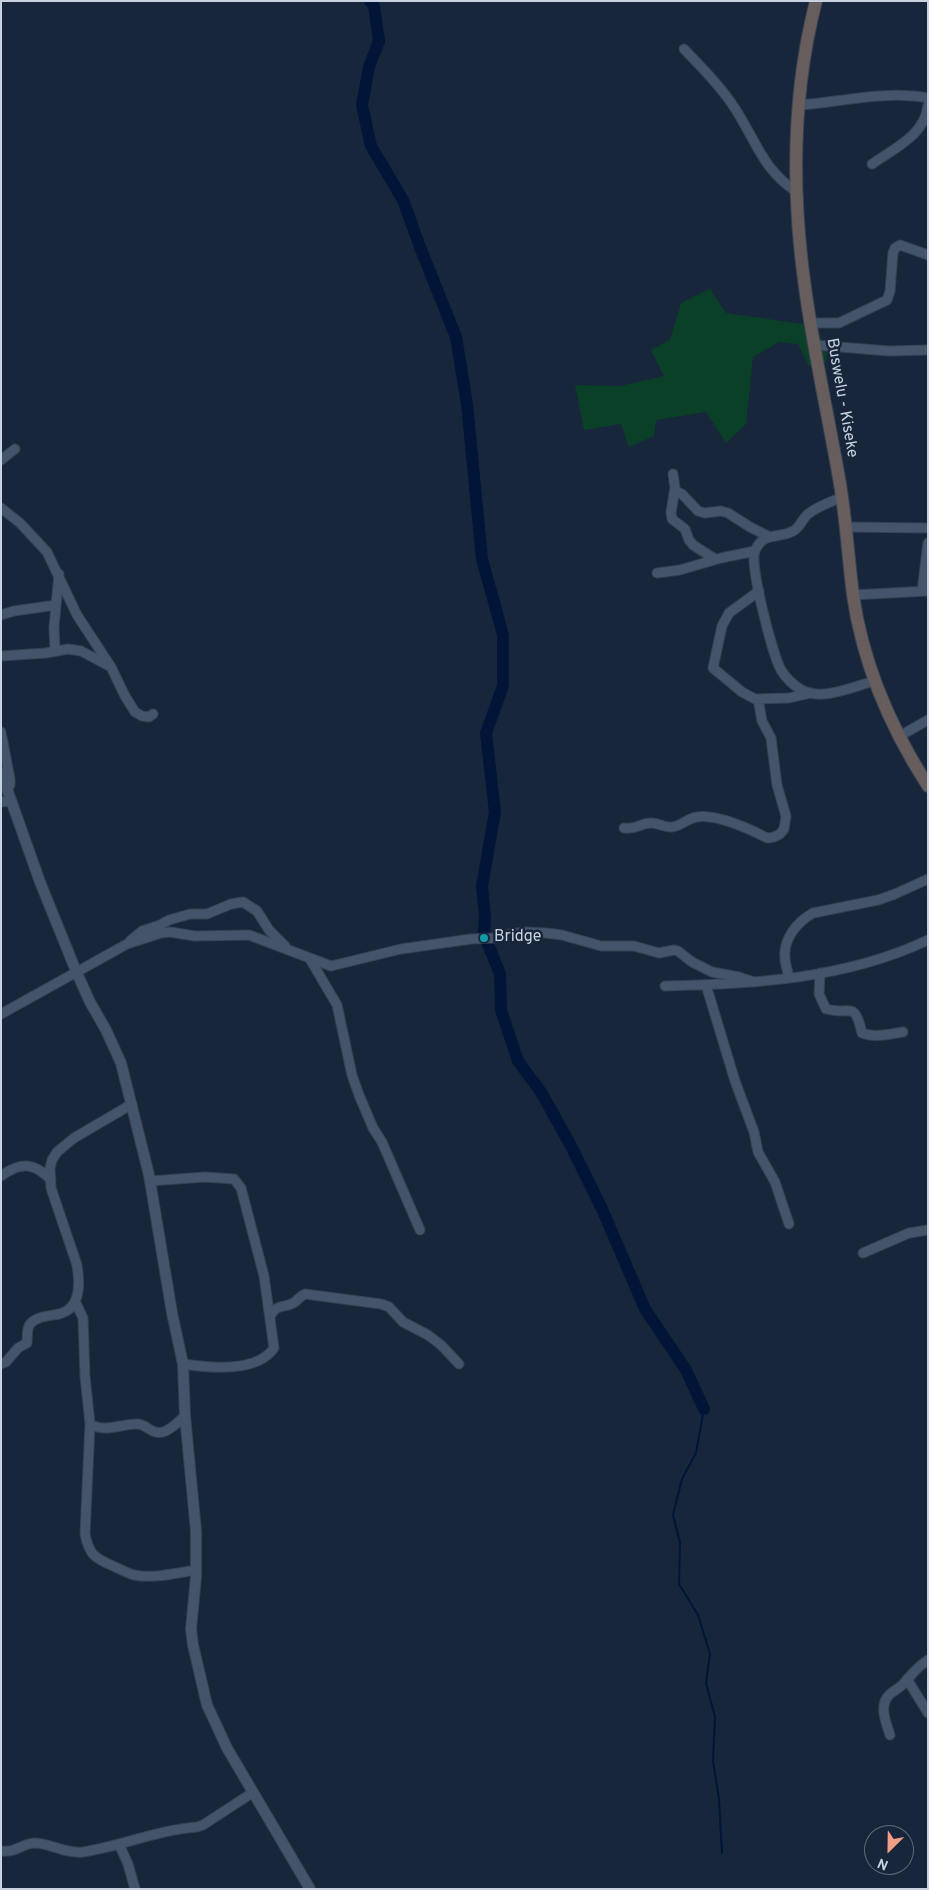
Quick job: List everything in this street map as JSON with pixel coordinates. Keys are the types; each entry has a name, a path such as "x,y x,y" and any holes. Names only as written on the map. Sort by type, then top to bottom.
{"main road":[{"name":"Buswelu - Kiseke","path":"816,1 810,22 796,145 801,256 810,323 842,497 853,595 864,651 874,682 898,737 928,786"}],"street":[{"path":"684,49 722,89 745,123 767,165 784,184 797,192"},
{"path":"799,106 871,96 908,94 928,98"},
{"path":"872,164 916,134 922,126 928,106"},
{"path":"810,323 838,323 887,300 890,291 893,253 895,248 900,245 928,255"},
{"path":"815,346 928,350"},
{"path":"1,460 15,449"},
{"path":"673,474 675,491 671,512 672,519 685,530 688,540 715,560"},
{"path":"675,491 682,494 698,511 705,514 721,511 728,513 750,527 770,536"},
{"path":"811,693 800,690 787,679 780,668 762,609 753,560 755,551 766,538 792,532 810,513 842,497"},
{"path":"1,508 20,522 47,552 78,615 112,667 125,696 135,712 149,717 153,714"},
{"path":"846,528 928,527"},
{"path":"853,595 925,591 928,544"},
{"path":"657,573 680,570 755,551"},
{"path":"55,650 59,574"},
{"path":"759,591 729,613 722,626 713,663 716,671 742,692 749,697 758,699 788,698 811,693 828,693 874,682"},
{"path":"1,615 14,611 56,605"},
{"path":"1,656 46,653 68,649 81,651 112,667"},
{"path":"624,828 636,828 649,823 670,827 695,817 704,816 718,818 767,838 780,834 784,829 786,816 777,785 771,738 762,721 758,699"},
{"path":"898,737 928,720"},
{"path":"1,732 10,779 10,785 7,789"},
{"path":"1,772 7,789 6,802 76,971 121,1063 150,1181 172,1313 184,1364 186,1416 196,1531 196,1570 191,1629 207,1705 226,1748 310,1889"},
{"path":"789,978 785,951 790,934 804,918 813,913 878,900 928,879"},
{"path":"128,944 142,930 160,925 169,920 190,914 207,914 231,904 243,902 257,911 273,934 290,951"},
{"path":"1,1014 128,944 161,933 170,932 195,936 249,935 331,966 402,949 471,939 494,938 525,932 546,933 562,935 601,946 634,946 659,953 678,950 692,962 712,972 754,982"},
{"path":"665,986 754,982 820,973 863,965 904,952 928,940"},
{"path":"310,959 337,1005 352,1075 359,1094 420,1230"},
{"path":"820,973 819,994 826,1009 835,1012 847,1010 855,1012 858,1016 862,1033 867,1035 874,1036 902,1032"},
{"path":"706,985 754,1132 758,1152 775,1182 790,1224"},
{"path":"1,1364 18,1348 27,1343 28,1329 31,1324 46,1316 61,1314 69,1310 75,1301 79,1279 77,1265 51,1188 50,1168 56,1152 74,1138 132,1104"},
{"path":"1,1176 14,1168 24,1166 35,1167 51,1180"},
{"path":"150,1181 205,1177 231,1178 239,1184 264,1276 274,1348 268,1356 259,1361 229,1367 184,1364"},
{"path":"863,1253 909,1233 928,1230"},
{"path":"270,1316 273,1310 294,1302 305,1294 381,1304 388,1307 403,1322 428,1335 460,1364"},
{"path":"75,1301 83,1318 85,1376 90,1424 85,1534 87,1546 93,1556 100,1561 134,1575 152,1576 196,1570"},
{"path":"90,1424 98,1428 136,1424 156,1433 164,1432 186,1416"},
{"path":"890,1735 884,1707 890,1694 907,1680 917,1667 928,1660"},
{"path":"907,1680 928,1713"},
{"path":"1,1852 14,1851 36,1843 72,1852 83,1852 119,1844 154,1833 197,1827 252,1793"},
{"path":"119,1844 128,1864 135,1889"}],"green space":[{"path":"710,289 726,313 817,326 827,353 826,362 809,366 798,344 779,342 753,357 746,424 726,443 706,412 656,420 654,436 629,447 621,424 584,430 575,385 620,386 664,376 651,350 670,340 681,303"}],"waterway":[{"path":"370,1 374,6 379,41 369,67 362,105 371,146 403,200 456,337 467,404 482,559 503,635 503,686 486,733 495,812 482,886 485,917 484,934 500,974 501,1010 518,1061 541,1092 571,1146 602,1209 645,1309 686,1370 704,1409"},
{"path":"704,1409 696,1453 682,1479 673,1515 680,1543 679,1584 698,1615 710,1654 706,1683 715,1717 713,1761 719,1799 722,1853"}],"place":[{"name":"Bridge","path":"484,938"}]}
